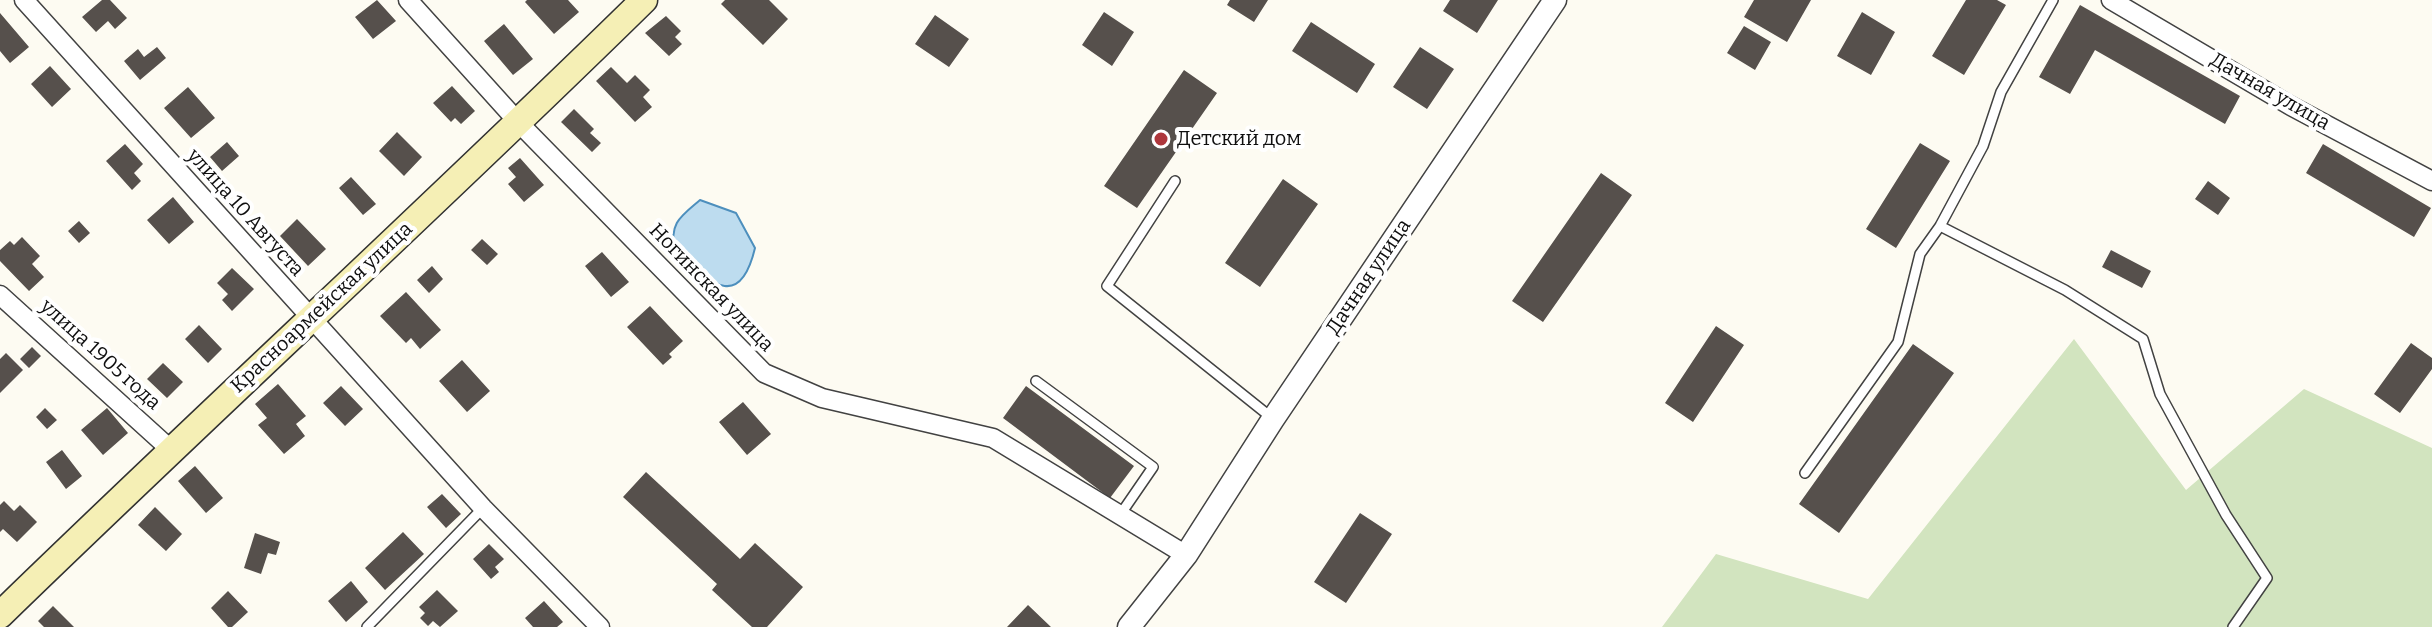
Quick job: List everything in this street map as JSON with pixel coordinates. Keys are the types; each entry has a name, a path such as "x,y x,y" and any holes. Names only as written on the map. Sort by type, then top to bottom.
{"main road":[{"name":"Красноармейская улица","path":"0,615 170,449 519,123 644,0"}],"street":[{"name":"улица 10 Августа","path":"24,0 483,508 600,627"},
{"name":"Ногинская улица","path":"408,0 519,123 764,373 822,398 993,438 1186,555"},
{"name":"Дачная улица","path":"1129,627 1186,555 1273,419 1555,0"},
{"name":"Дачная улица","path":"2111,0 2291,106 2432,181"},
{"name":"улица 1905 года","path":"0,295 170,449"}],"lane":[{"path":"1805,473 1898,342 1920,254 1940,226 1983,146 2001,92 2053,0"},
{"path":"1175,181 1107,286 1273,419"},
{"path":"1940,226 2065,290 2143,339 2160,394 2226,515 2267,578 2233,627"},
{"path":"1036,381 1153,467 1120,515"},
{"path":"367,627 483,508"}],"green space":[{"path":"2074,339 2186,490 2304,389 2432,448 2432,627 1662,627 1716,554 1868,599"}],"water":[{"path":"700,200 736,213 755,248 748,269 740,281 731,286 710,280 674,251 678,221"}],"building":[{"path":"102,0 110,0 127,18 115,29 108,21 96,32 82,17"},
{"path":"377,0 396,21 373,39 355,17"},
{"path":"568,0 579,12 554,34 525,2"},
{"path":"725,0 769,0 788,19 763,45 721,4"},
{"path":"1230,0 1268,0 1254,22 1227,5"},
{"path":"1450,0 1498,0 1477,33 1443,11"},
{"path":"1754,0 1811,0 1787,42 1744,17"},
{"path":"1966,0 1997,0 2006,5 1964,75 1932,56"},
{"path":"2080,5 2240,96 2225,124 2095,50 2070,94 2039,77"},
{"path":"1104,12 1134,32 1112,66 1082,45"},
{"path":"1862,12 1895,32 1871,75 1837,56"},
{"path":"0,13 29,47 10,63 0,51"},
{"path":"935,15 969,39 949,67 915,44"},
{"path":"666,16 681,31 675,37 682,44 669,56 645,33"},
{"path":"1311,22 1375,64 1357,93 1292,51"},
{"path":"504,24 533,59 513,75 484,41"},
{"path":"1744,26 1771,42 1755,70 1727,53"},
{"path":"157,47 166,58 140,80 124,61 138,49 144,57"},
{"path":"1420,47 1454,69 1427,109 1393,87"},
{"path":"50,66 71,89 52,107 31,84"},
{"path":"611,67 627,83 635,75 650,90 643,97 652,107 635,122 596,81"},
{"name":"Детский дом","path":"1184,70 1217,93 1137,208 1104,186"},
{"path":"452,86 475,111 461,124 455,118 451,122 433,103"},
{"path":"188,87 215,118 191,138 164,108"},
{"path":"574,109 594,129 590,133 601,143 592,152 561,122"},
{"path":"397,132 422,157 404,176 379,151"},
{"path":"227,142 239,156 222,171 210,157"},
{"path":"1920,143 1950,161 1896,248 1866,229"},
{"path":"125,144 143,164 134,173 141,181 132,190 106,161"},
{"path":"2323,144 2431,208 2414,237 2306,173"},
{"path":"520,158 544,185 524,202 508,184 516,177 508,168"},
{"path":"1601,173 1632,195 1543,322 1512,301"},
{"path":"351,177 376,204 363,215 339,188"},
{"path":"1283,179 1318,204 1260,287 1225,263"},
{"path":"2208,181 2230,198 2218,215 2195,199"},
{"path":"173,197 194,222 169,244 147,220"},
{"path":"297,219 326,249 308,266 280,236"},
{"path":"79,221 90,233 79,243 68,231"},
{"path":"22,237 40,256 32,264 44,277 29,291 0,261 0,250 10,241 14,245"},
{"path":"482,239 498,254 487,265 471,250"},
{"path":"2111,250 2151,271 2142,288 2102,267"},
{"path":"602,252 629,282 611,297 585,266"},
{"path":"432,266 443,279 429,293 417,280"},
{"path":"232,268 254,289 232,311 222,300 228,294 217,283"},
{"path":"406,292 441,330 420,349 411,338 406,343 380,316"},
{"path":"650,306 683,341 669,354 672,357 663,365 627,327"},
{"path":"199,325 222,349 208,363 185,339"},
{"path":"1716,326 1744,345 1693,422 1665,403"},
{"path":"2411,343 2432,358 2432,369 2400,413 2374,394"},
{"path":"1913,344 1954,373 1839,533 1799,504"},
{"path":"32,347 41,356 29,368 20,359"},
{"path":"6,353 23,370 0,393 0,359"},
{"path":"462,360 490,391 467,412 439,381"},
{"path":"163,363 183,382 167,398 147,379"},
{"path":"278,384 306,416 296,424 305,436 284,454 258,425 267,418 255,404"},
{"path":"341,386 363,409 345,426 323,403"},
{"path":"1026,386 1134,466 1110,498 1003,418"},
{"path":"743,402 771,434 747,455 719,422"},
{"path":"45,408 57,420 47,429 36,417"},
{"path":"107,408 128,433 103,455 81,430"},
{"path":"62,450 82,476 66,489 46,462"},
{"path":"195,466 223,498 206,513 178,481"},
{"path":"646,472 740,559 755,543 803,587 767,627 752,627 712,590 717,584 623,497"},
{"path":"442,494 461,514 446,528 427,507"},
{"path":"4,501 14,511 20,505 37,522 17,542 3,529 0,532 0,505"},
{"path":"155,507 182,534 166,551 138,525"},
{"path":"1360,513 1392,534 1346,603 1314,582"},
{"path":"403,532 424,554 385,590 365,568"},
{"path":"255,533 280,542 276,555 268,553 261,574 244,568"},
{"path":"489,544 504,559 495,567 499,572 491,579 473,559"},
{"path":"351,581 368,602 346,622 328,601"},
{"path":"437,590 458,611 440,627 433,621 428,626 420,618 425,613 419,607"},
{"path":"228,591 248,612 232,627 228,627 211,608"},
{"path":"544,601 563,622 557,627 533,627 525,618"},
{"path":"1028,605 1051,627 1007,627"},
{"path":"53,606 74,627 44,627 38,621"}],"place":[{"name":"Детский дом","path":"1161,139"}]}
